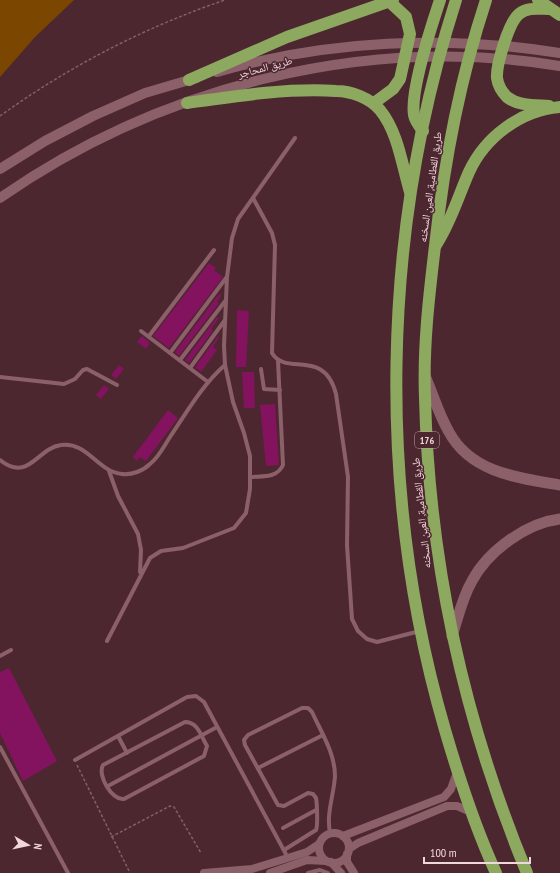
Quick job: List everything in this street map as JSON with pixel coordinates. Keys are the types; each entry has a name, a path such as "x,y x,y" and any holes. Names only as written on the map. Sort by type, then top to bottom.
{"highway":[{"path":"423,131 415,119 414,105 422,65 440,0"},
{"name":"طريق القطامية, العين السخنه","path":"456,0 437,66 411,196 399,301 397,384 399,464 406,543 421,631 436,698 457,772 485,849 496,873"},
{"name":"طريق القطامية, العين السخنه","path":"486,0 453,123 434,248 425,375 428,476 438,553 452,637 468,703 487,767 527,873"},
{"path":"538,0 549,9 560,15"},
{"path":"189,80 287,36 392,1 406,18 410,34 400,79 393,89 374,103"},
{"path":"549,9 527,10 514,20 498,68 497,77 502,90 512,100 521,103 558,107"},
{"path":"187,103 258,94 337,90 360,96 374,103 389,123 411,196"},
{"path":"434,248 453,216 470,171 494,137 516,121 529,114 558,107"}],"main road":[{"path":"425,375 454,442 470,456 487,467 507,475 560,485"},
{"path":"452,637 470,586 486,562 504,545 524,532 546,522 560,519"}],"street":[{"name":"طريق المحاجر","path":"0,169 45,141 93,116 145,93 276,57 320,50 416,43 470,44 560,52"},
{"name":"طريق المحاجر","path":"0,198 50,166 93,143 187,103 247,83 283,74 363,61 417,57 463,57 517,60 560,66"},
{"path":"204,873 246,870 310,851 319,844 324,836 330,833 343,836 444,797 451,789 457,772"},
{"path":"270,873 307,860 329,862 341,861 354,845 448,806 457,806 471,812"},
{"path":"343,836 346,839 348,852 347,862 354,873"},
{"path":"319,844 320,854 341,873"}],"lane":[{"path":"107,641 147,561 157,552 183,548 234,528 239,524 248,506 251,477 247,444 233,402 225,365 227,277 235,226 295,138"},
{"path":"253,198 272,233 275,245 271,348 274,358 283,363 309,364 316,367 327,375 334,387 346,461 350,605 354,626 367,639 377,642 421,631"},
{"path":"149,336 214,250"},
{"path":"170,353 227,277"},
{"path":"180,360 226,299"},
{"path":"190,368 225,319"},
{"path":"141,331 208,382"},
{"path":"251,477 274,475 278,473 283,465 278,361"},
{"path":"0,460 11,467 24,467 35,462 49,449 67,444 79,447 109,471 130,474 150,465 208,382 225,365"},
{"path":"0,377 64,384 75,379 83,370 87,369 117,385"},
{"path":"261,369 264,389 280,390"},
{"path":"109,471 118,496 138,534 141,559 140,576"},
{"path":"0,656 11,650"},
{"path":"75,760 192,696 200,698 204,702 288,858"},
{"path":"284,850 316,830 318,823 316,810 317,800 311,793 306,794 284,806 280,806 245,746 246,737 302,708 310,710 332,755 334,782 328,816 330,833"},
{"path":"185,722 195,725 201,736 207,749 201,758 124,799 113,796 102,775 101,768 103,765 185,722"},
{"path":"108,786 217,727"},
{"path":"258,768 323,735"},
{"path":"118,736 127,753"},
{"path":"0,747 68,873"},
{"path":"283,828 316,810"},
{"path":"308,873 320,870 328,873"}],"path":[{"path":"0,116 51,82 110,48 173,19 225,0"},
{"path":"75,760 130,873"},
{"path":"112,837 170,806 174,807 201,853"}],"shaded area":[{"path":"0,0 74,0 35,37 0,77"}],"building":[{"path":"209,263 216,268 214,270 223,277 169,348 153,336"},
{"path":"219,294 221,296 217,302 219,303 179,356 175,352"},
{"path":"237,310 249,311 246,367 236,367"},
{"path":"217,317 219,318 211,329 213,331 189,363 185,360"},
{"path":"142,336 150,343 146,349 137,342"},
{"path":"218,336 219,337 213,347 217,350 201,372 195,367"},
{"path":"119,365 124,369 116,379 111,375"},
{"path":"242,372 254,372 255,408 244,408"},
{"path":"104,385 109,389 101,399 96,395"},
{"path":"275,404 279,465 266,466 260,405"},
{"path":"168,410 178,418 146,461 140,457 137,461 133,457"},
{"path":"9,668 57,761 23,781 0,733 0,672"}]}
